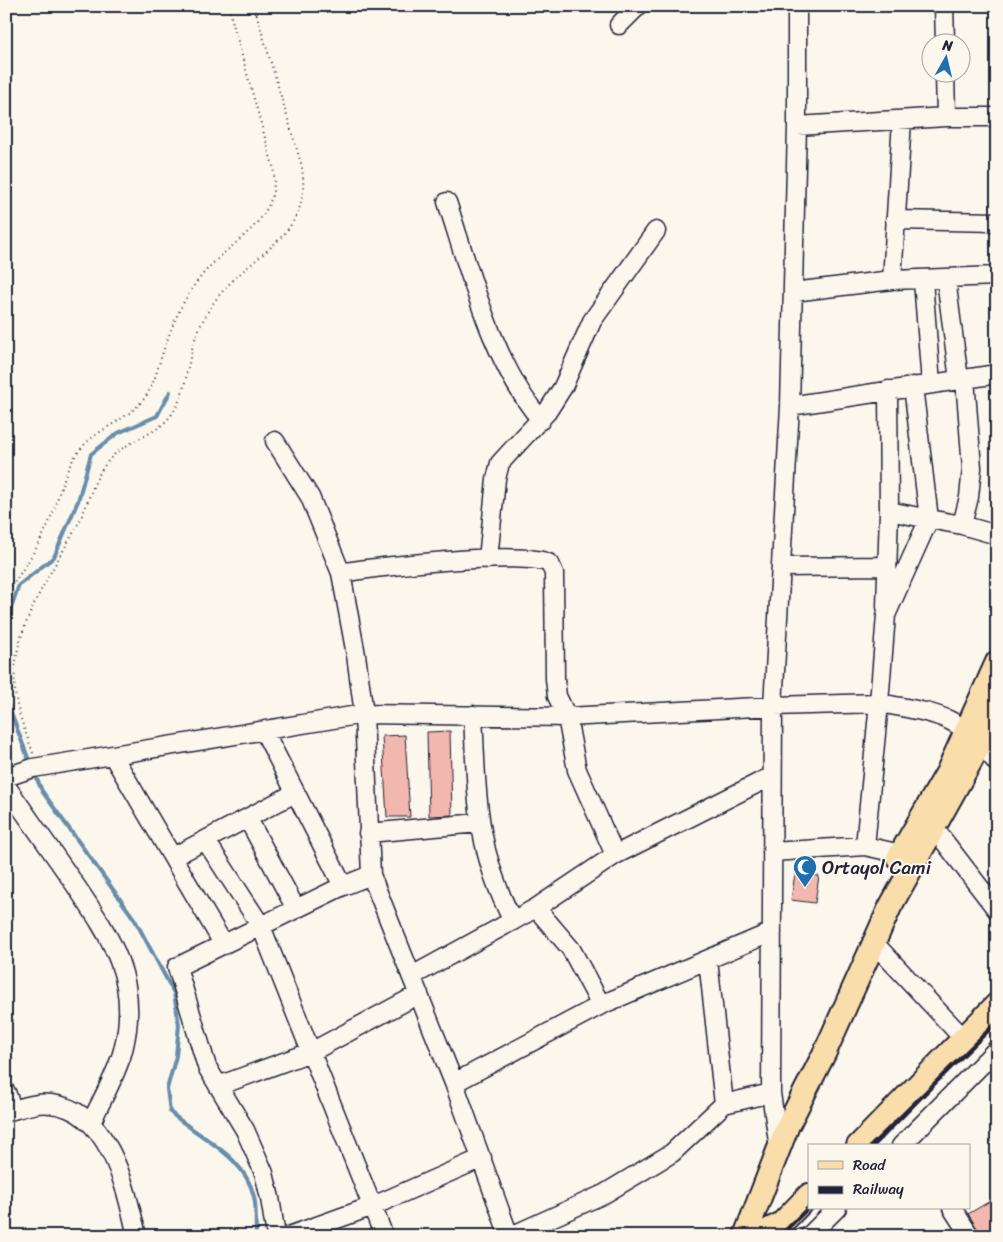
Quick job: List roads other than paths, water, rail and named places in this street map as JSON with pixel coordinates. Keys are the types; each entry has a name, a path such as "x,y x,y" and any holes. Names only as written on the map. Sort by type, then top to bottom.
{"main road":[{"path":"745,1236 788,1126 825,1052 901,884 934,828 974,737 997,662"},
{"path":"788,1126 789,1100 872,911 901,854 947,773 997,707"},
{"path":"860,1144 997,1004"},
{"path":"757,1236 782,1223 808,1196"}],"street":[{"path":"619,25 638,6"},
{"path":"779,1149 771,1093 773,706 790,406 797,126 797,6"},
{"path":"944,6 945,32"},
{"path":"945,82 946,117"},
{"path":"797,126 946,117 997,117"},
{"path":"892,280 902,120"},
{"path":"447,202 484,314 513,379 540,420"},
{"path":"896,220 997,222"},
{"path":"488,559 496,479 500,464 540,420 559,393 600,308 656,231"},
{"path":"793,292 892,280 997,276"},
{"path":"946,279 962,379 972,468 969,497 962,525"},
{"path":"923,280 931,384"},
{"path":"790,406 997,374"},
{"path":"886,615 929,519 913,386"},
{"path":"865,846 886,615 889,511 888,390"},
{"path":"275,441 310,497 341,573 356,655 364,714 371,875 454,1083 510,1236 604,1194 672,1153 724,1104 771,1093"},
{"path":"889,511 962,525 997,535"},
{"path":"341,573 366,568 488,559 542,560 553,568 556,687 560,704 567,717 577,770 615,855"},
{"path":"781,567 887,566"},
{"path":"24,771 364,714 567,717 773,706 879,703 948,718 974,737 997,763"},
{"path":"474,715 479,823 494,882 513,921"},
{"path":"264,730 343,886"},
{"path":"113,756 224,945"},
{"path":"412,976 536,908 615,855 772,776"},
{"path":"6,786 107,932 123,971 128,995 128,1022 123,1051 91,1123"},
{"path":"173,857 296,793"},
{"path":"248,819 296,909"},
{"path":"368,833 479,823"},
{"path":"934,828 997,910"},
{"path":"206,841 262,926 384,1236"},
{"path":"772,852 865,846 901,854"},
{"path":"276,1236 270,1198 256,1153 207,1067 177,967 343,886 371,875"},
{"path":"536,908 571,949 601,1005"},
{"path":"454,1083 601,1005 772,932"},
{"path":"874,943 964,1039"},
{"path":"708,960 724,1104"},
{"path":"218,1086 310,1052 419,994"},
{"path":"905,1144 995,1057"},
{"path":"6,1092 9,1111 36,1104 51,1104 79,1113 91,1123 107,1146 122,1179 137,1236"},
{"path":"289,1236 373,1206 482,1158"},
{"path":"809,1236 835,1210"},
{"path":"953,1210 970,1236"}],"waterway":[{"path":"6,622 19,585 54,557 78,501 91,454 118,433 157,416 170,392"},
{"path":"6,700 30,763"},
{"path":"34,772 42,791 135,920 174,993 179,1025 176,1056 167,1089 170,1112 220,1148 241,1170 249,1182 254,1197 256,1236"}],"railway":[{"path":"873,1144 997,1022"},
{"path":"780,1236 808,1208"}],"place":[{"name":"Ortayol Cami","path":"805,888"}]}
